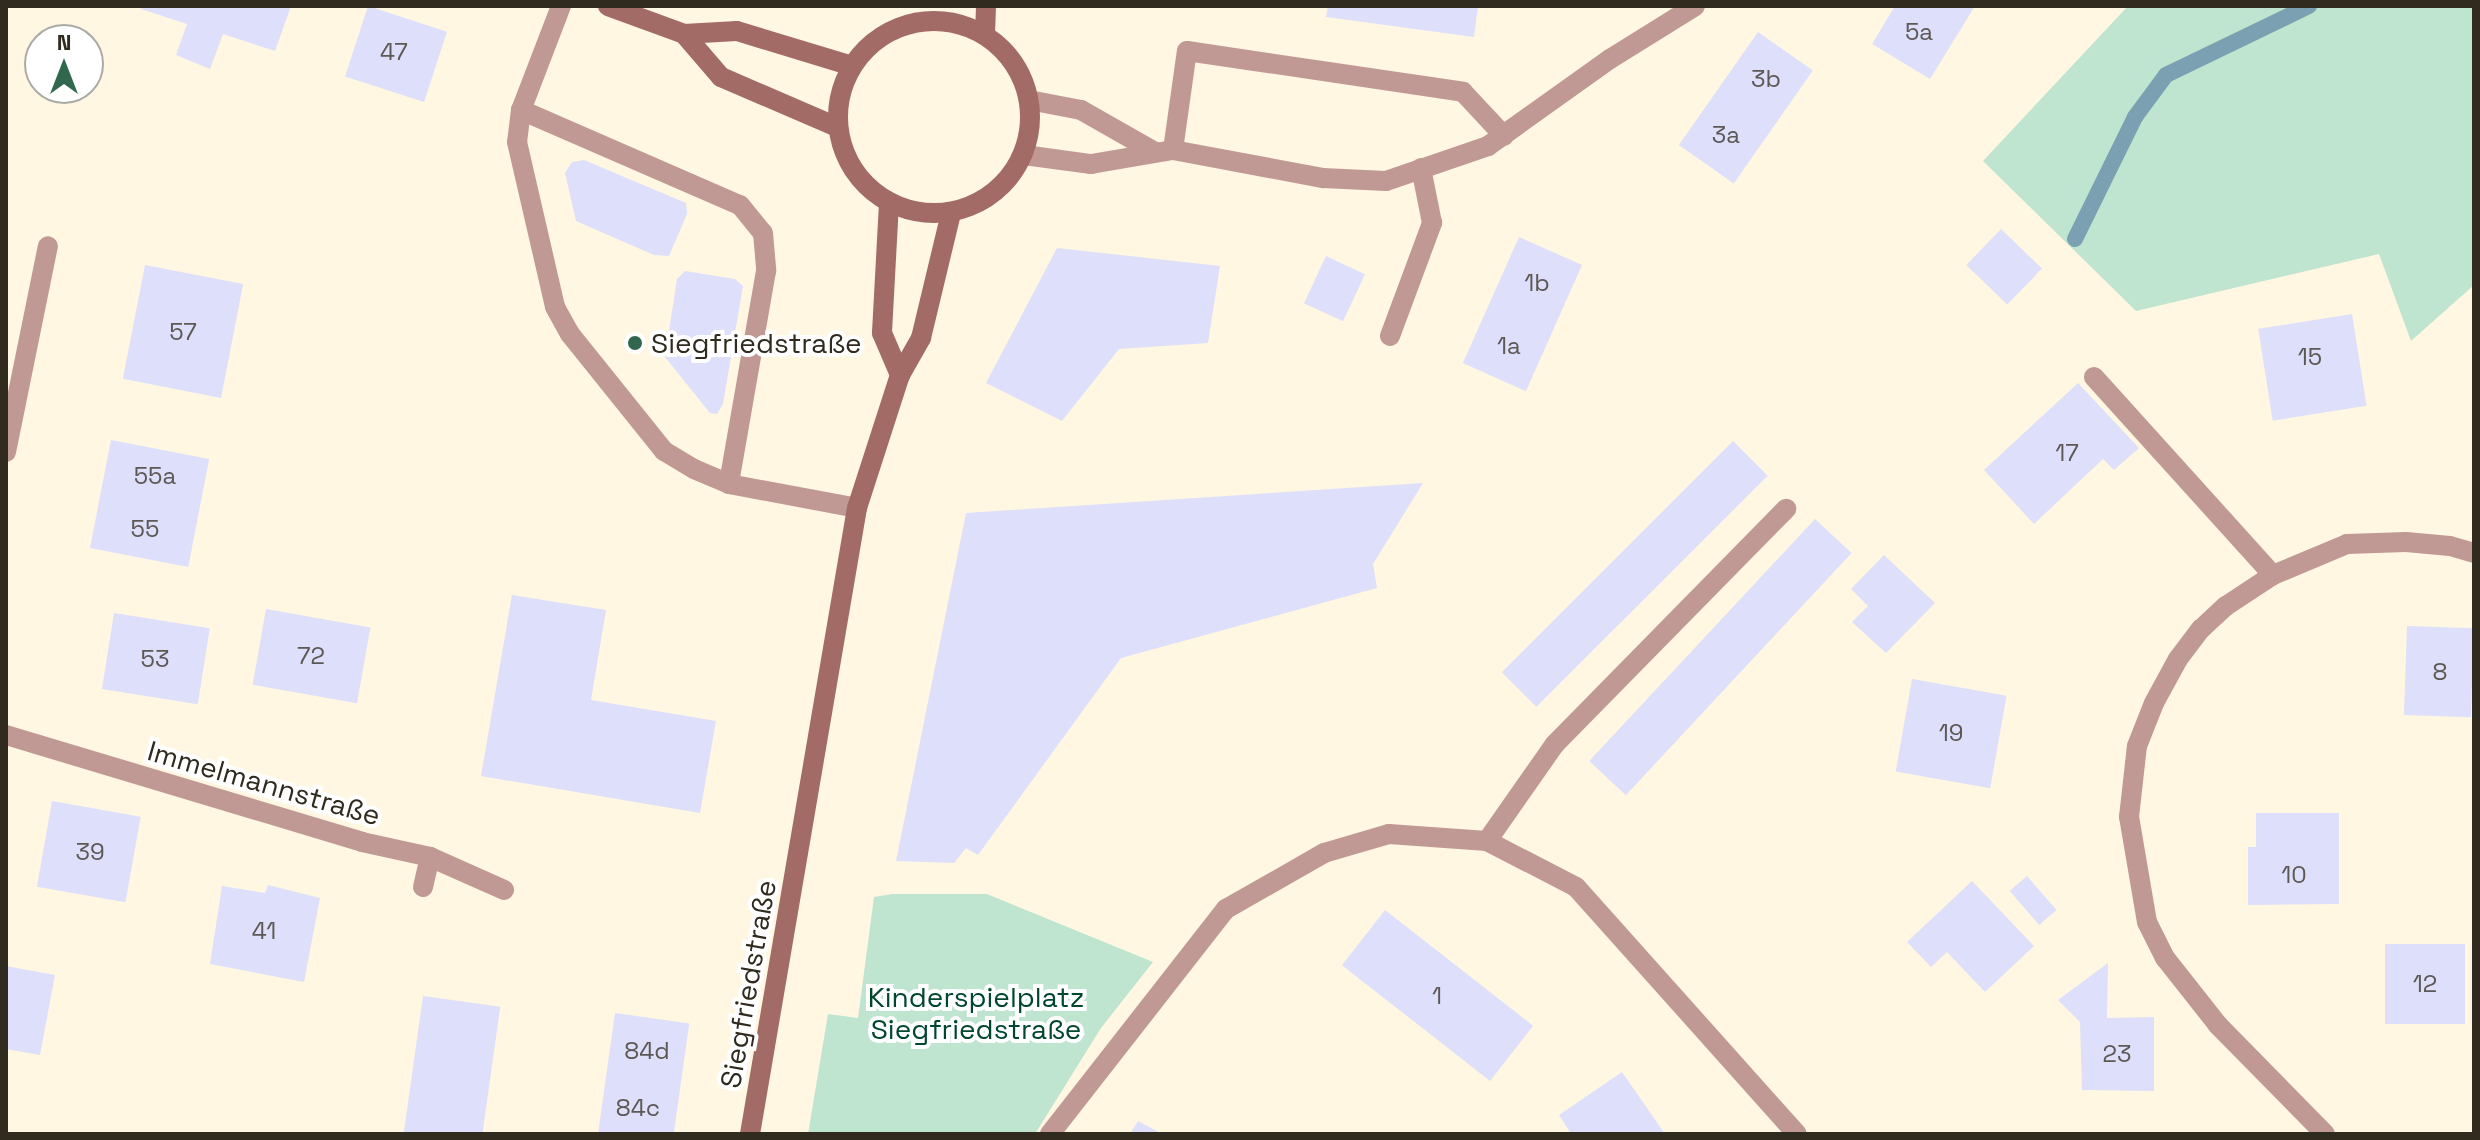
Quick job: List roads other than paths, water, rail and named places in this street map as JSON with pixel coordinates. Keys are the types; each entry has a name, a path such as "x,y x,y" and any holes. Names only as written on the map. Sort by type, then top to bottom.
{"street":[{"path":"561,6 521,110 517,142 555,307 596,370 664,451 694,469 729,484 857,508"},
{"path":"608,6 684,34 737,31 852,66"},
{"path":"985,35 986,6"},
{"path":"1029,100 1081,110 1164,151 1323,178 1386,181 1488,146 1610,59 1695,6"},
{"path":"926,14 985,35 1006,52 1021,75 1029,100 1031,128 1024,155 1006,182 981,202 951,213 919,213 889,203 864,184 846,158 837,127 840,96 852,66 871,44 926,14"},
{"path":"684,34 721,77 837,127"},
{"path":"1164,151 1187,51 1463,92 1504,136"},
{"path":"521,110 740,205 763,233 766,271 729,484"},
{"path":"1024,155 1091,164 1164,151"},
{"path":"1390,336 1432,223 1421,168"},
{"path":"889,203 882,333 900,375"},
{"name":"Siegfriedstraße","path":"750,1134 857,508 900,375 921,338 951,213"},
{"path":"6,452 48,246"},
{"path":"2094,377 2273,575"},
{"path":"1487,841 1555,744 1786,509"},
{"path":"2325,1134 2218,1025 2165,958 2147,922 2129,817 2137,746 2154,703 2178,659 2201,629 2226,606 2273,575 2347,544 2406,542 2450,546 2474,553"},
{"name":"Immelmannstraße","path":"6,735 362,842 430,857 504,890"},
{"path":"1050,1134 1226,909 1324,853 1389,834 1487,841 1576,887 1797,1134"},
{"path":"423,887 430,857"}],"waterway":[{"path":"2075,239 2135,117 2166,75 2309,6"}],"place":[{"name":"Siegfriedstraße","path":"635,343"}],"park label":[{"name":"Kinderspielplatz Siegfriedstraße","path":"976,1013"}]}
